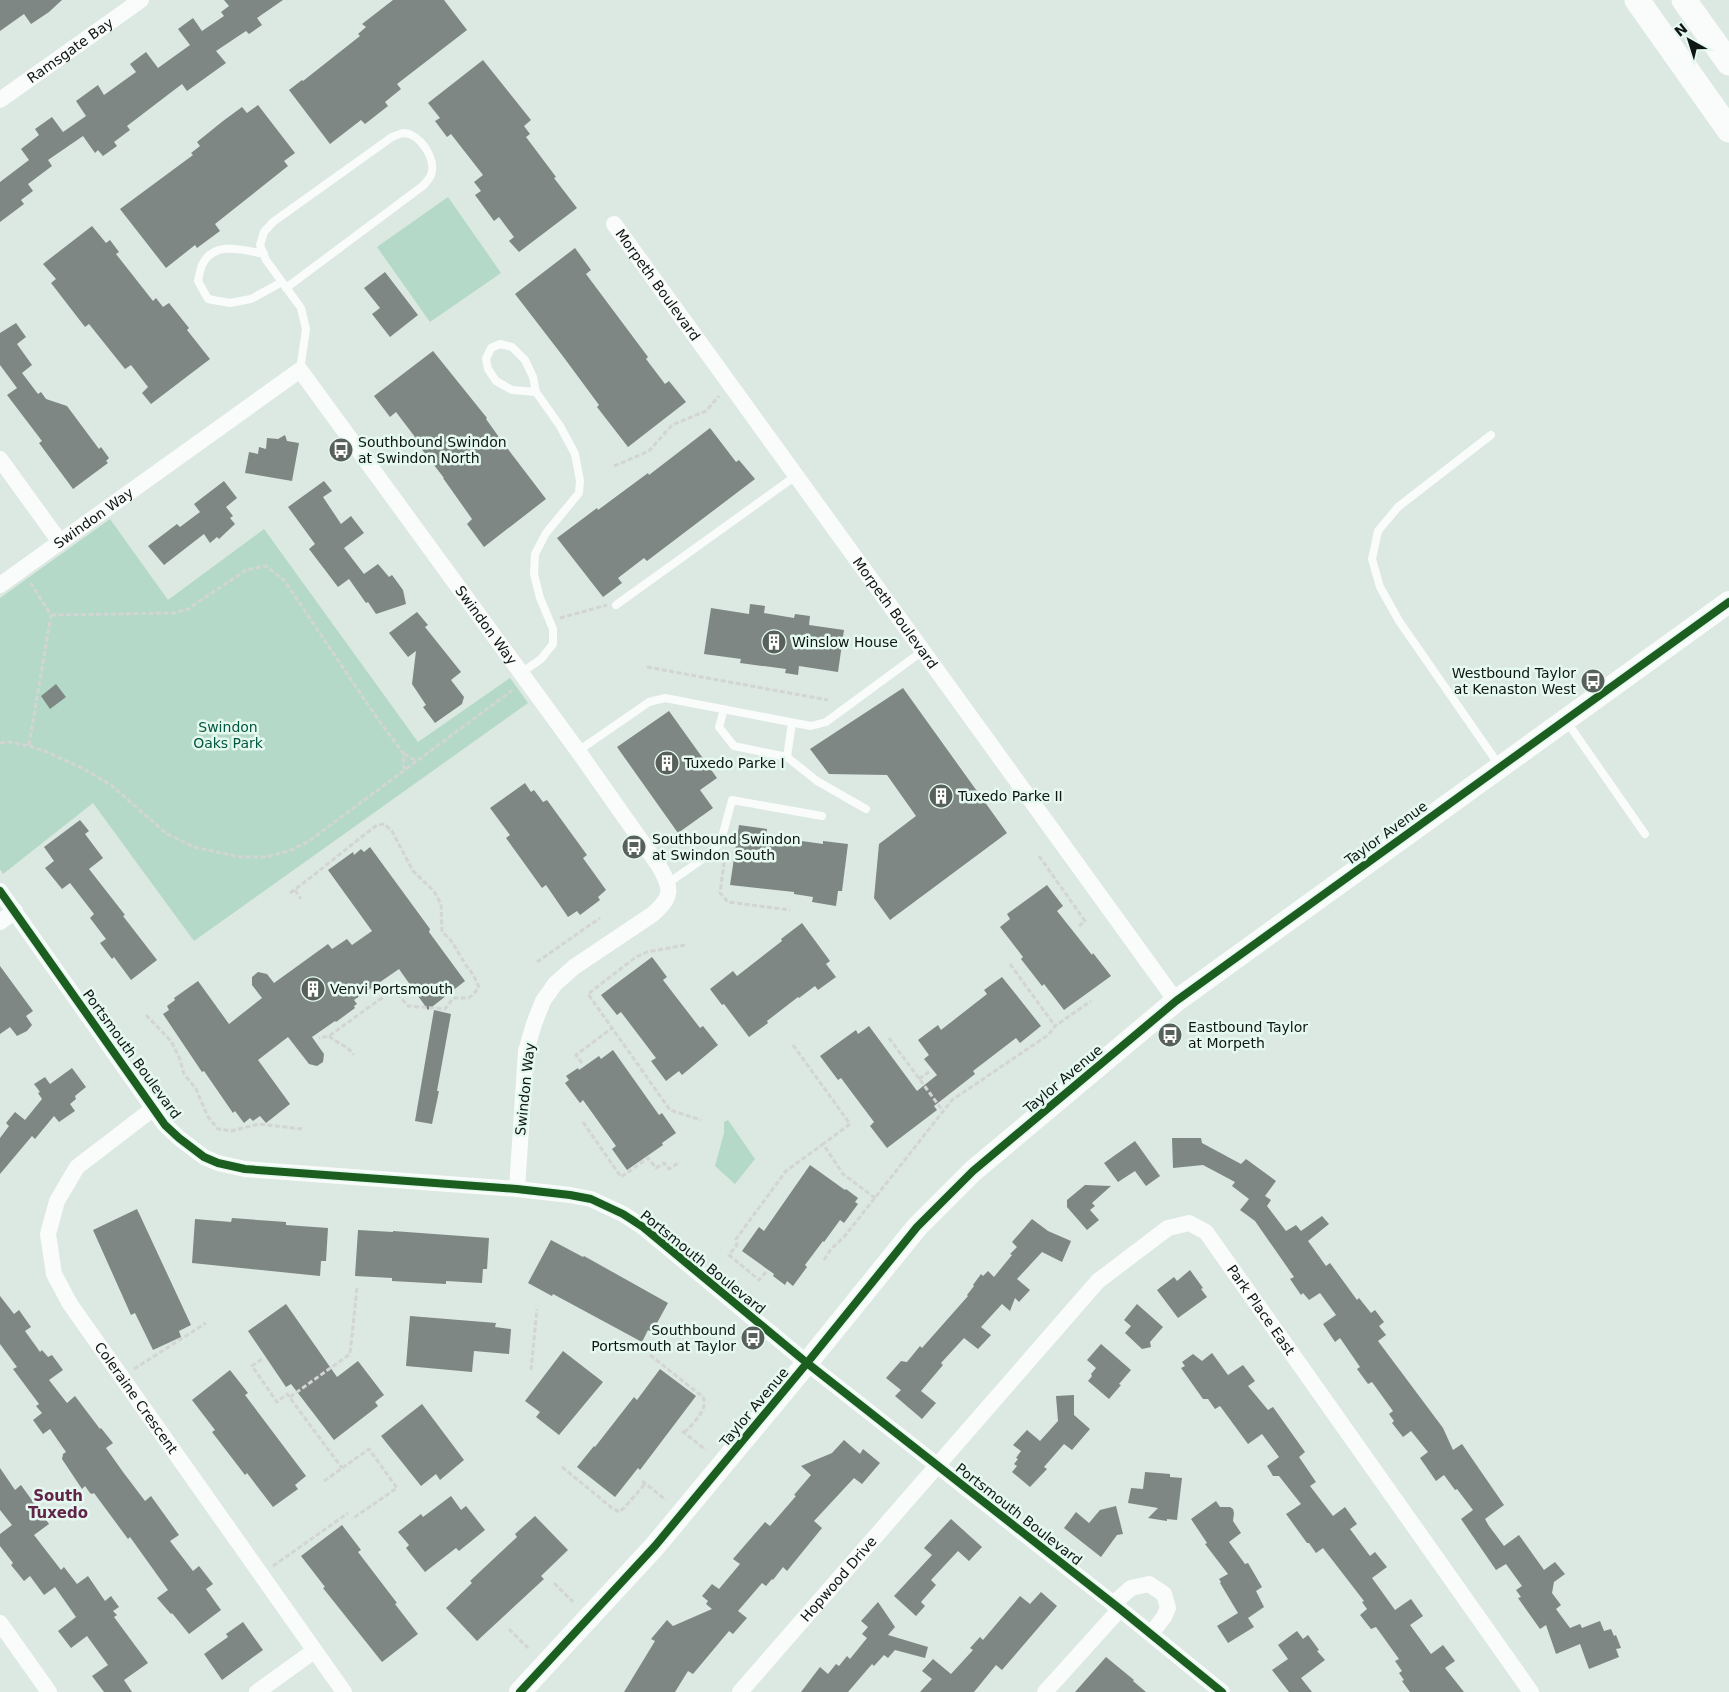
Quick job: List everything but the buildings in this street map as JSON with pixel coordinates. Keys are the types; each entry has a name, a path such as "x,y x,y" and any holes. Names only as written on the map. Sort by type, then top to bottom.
{"main road":[{"path":"1637,0 1729,130"},
{"path":"1684,0 1729,63"}],"street":[{"name":"Ramsgate Bay","path":"0,100 141,0"},
{"name":"Morpeth Boulevard","path":"614,224 924,650 1176,1001"},
{"name":"Swindon Way","path":"0,585 300,370 578,751 659,866 668,883 668,894 663,905 653,914 574,967 554,984 543,1001 526,1051 517,1188"},
{"path":"0,459 60,542"},
{"name":"Taylor Avenue","path":"520,1692 655,1546 917,1227 973,1171 1176,1001 1729,602"},
{"name":"Taylor Avenue","path":"1639,666 1729,619"},
{"name":"Portsmouth Boulevard","path":"0,891 166,1125 192,1149 218,1163 245,1169 517,1188 570,1194 591,1199 623,1214 643,1227 807,1363 1116,1606 1222,1692"},
{"path":"0,922 15,912"},
{"name":"Coleraine Crescent","path":"154,1108 77,1166 57,1201 48,1234 54,1274 70,1304 344,1692"},
{"name":"Park Place East","path":"937,1466 1098,1281 1168,1228 1189,1224 1206,1232 1531,1692"},
{"name":"Hopwood Drive","path":"740,1692 937,1466"},
{"path":"1045,1692 1131,1588 1149,1584 1164,1594 1168,1608 1164,1617 1151,1634"},
{"path":"0,1622 49,1692"},
{"path":"256,1692 314,1652"}],"lane":[{"path":"264,254 233,248 215,251 203,264 198,281 208,298 230,303 251,299 284,285 424,184 431,174 432,164 429,155 420,142 412,136 402,133 392,137 273,222 264,232 260,245 264,254 284,285 301,308 306,329 300,370"},
{"path":"524,676 552,644 553,629 540,598 534,574 536,554 546,533 579,493 580,481 575,454 560,426 536,392 533,377 525,360 512,347 500,344 491,348 486,358 488,369 496,381 512,390 536,392"},
{"path":"1491,435 1398,507 1378,531 1372,559 1380,587 1399,621 1500,767"},
{"path":"616,605 797,475"},
{"path":"578,751 649,702 665,698 811,726 826,722 924,650"},
{"path":"724,709 719,727 734,746 787,757 817,781 866,809"},
{"path":"1565,720 1646,834"},
{"path":"787,757 792,723"},
{"path":"668,883 710,854 721,841 732,800 822,816"}],"path":[{"path":"614,466 649,451 672,425 706,411 730,382"},
{"path":"51,615 174,613 188,608 246,570 266,566 284,580 403,753 416,761"},
{"path":"21,569 51,615 29,746"},
{"path":"549,620 608,605 613,601 616,605"},
{"path":"647,666 828,700"},
{"path":"0,743 10,742 47,752 112,784 167,834 194,847 240,857 267,857 292,850 308,841 416,761 524,676"},
{"path":"403,753 404,770"},
{"path":"290,893 321,871 377,824 384,824 392,831 413,871 434,891 441,904 442,932 453,941 461,958 474,975 479,988 469,998 453,998 445,1009 408,1006 396,992 390,992 329,1036 319,1038"},
{"path":"714,850 726,856 720,893 728,902 790,910"},
{"path":"1039,856 1085,921 1079,926"},
{"path":"295,890 302,899"},
{"path":"537,962 600,918"},
{"path":"685,946 647,952 636,957 588,994 670,1110 701,1120"},
{"path":"1010,964 1055,1026"},
{"path":"824,1260 952,1100 1048,1035 1055,1026 1091,1000"},
{"path":"146,1015 171,1040 184,1074 196,1089 208,1117 218,1129 231,1131 259,1124 302,1129"},
{"path":"582,1063 576,1055 612,1028"},
{"path":"329,1036 338,1044 347,1046 354,1055"},
{"path":"889,1038 943,1111"},
{"path":"766,1272 759,1280 729,1255 737,1245 736,1239 786,1171 850,1124 793,1045"},
{"path":"919,1079 930,1071"},
{"path":"583,1122 621,1177 648,1158 656,1168 664,1163 669,1169 680,1162"},
{"path":"823,1144 843,1174 875,1198"},
{"path":"290,1397 350,1354 358,1288"},
{"path":"531,1370 536,1310"},
{"path":"121,1377 206,1323"},
{"path":"650,1355 706,1401 704,1408 683,1432 706,1450"},
{"path":"262,1359 252,1366 277,1402 287,1394 290,1397 342,1468"},
{"path":"324,1481 369,1449 397,1488 352,1519"},
{"path":"562,1467 619,1512 643,1482 666,1500"},
{"path":"260,1575 348,1513"},
{"path":"554,1583 573,1602"},
{"path":"508,1629 528,1648"}],"green space":[{"path":"448,197 501,273 430,322 377,247"},
{"name":"Swindon Oaks Park","path":"110,519 168,600 264,529 418,742 510,678 528,703 194,941 93,803 3,874 0,869 0,598"},
{"path":"728,1120 755,1159 735,1184 715,1166 724,1133 724,1122"}],"cycle path":[{"path":"520,1692 655,1546 917,1227 973,1171 1176,1001 1729,602"},
{"path":"0,891 165,1125 204,1157 218,1163 245,1169 517,1189 570,1195 591,1199 623,1214 643,1227 807,1363 1120,1609 1222,1692"}],"place":[{"name":"Southbound Swindon at Swindon North","path":"341,450"},
{"name":"Winslow House","path":"774,642"},
{"name":"Westbound Taylor at Kenaston West","path":"1593,681"},
{"name":"Tuxedo Parke I","path":"667,763"},
{"name":"Tuxedo Parke II","path":"941,796"},
{"name":"Southbound Swindon at Swindon South","path":"634,847"},
{"name":"Venvi Portsmouth","path":"313,989"},
{"name":"Eastbound Taylor at Morpeth","path":"1170,1035"},
{"name":"Southbound Portsmouth at Taylor","path":"753,1338"}],"district":[{"name":"South Tuxedo","path":"58,1504"}]}
